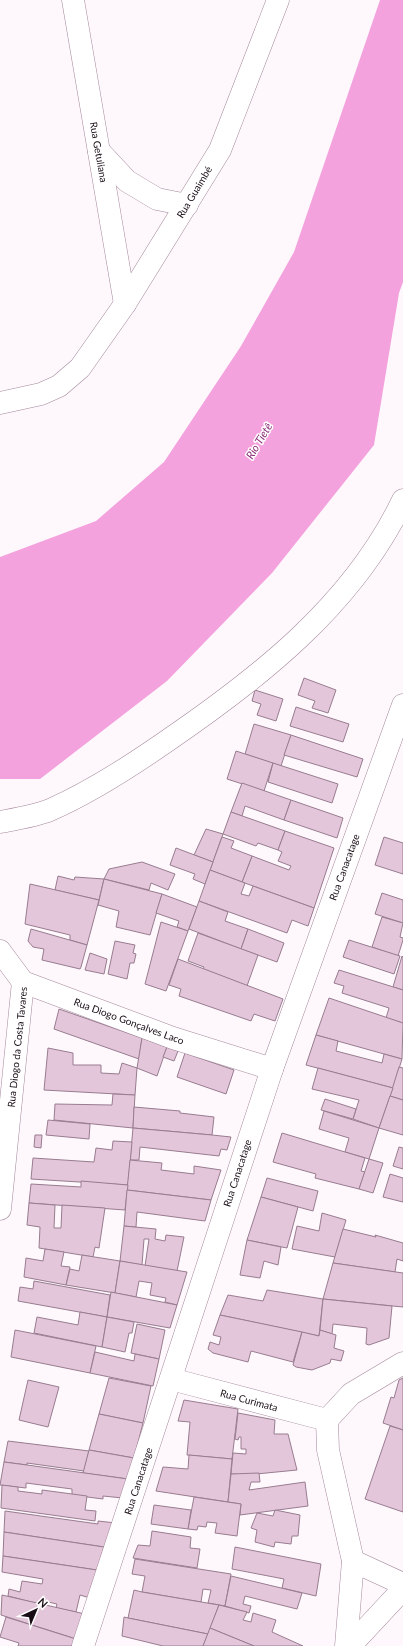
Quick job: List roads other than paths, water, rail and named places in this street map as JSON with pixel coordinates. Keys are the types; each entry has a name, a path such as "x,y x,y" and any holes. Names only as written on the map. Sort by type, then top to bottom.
{"street":[{"name":"Rua Getuliana","path":"73,0 125,304"},
{"name":"Rua Guaimbé","path":"0,403 47,391 59,386 80,368 125,304 220,150 278,0"},
{"path":"99,151 127,181 157,199 187,205"},
{"path":"0,822 49,810 110,779 207,714 244,686 315,623 348,588 378,546 403,500"},
{"name":"Rua Canacatage","path":"84,1646 272,1069 403,706"},
{"path":"0,952 23,982"},
{"name":"Rua Diogo Gonçalves Laco","path":"23,982 173,1038 272,1069"},
{"name":"Rua Diogo da Costa Tavares","path":"0,1208 23,982"},
{"path":"346,1646 354,1561 328,1450 327,1420 351,1394 403,1363"},
{"name":"Rua Curimata","path":"170,1379 327,1420"},
{"path":"354,1561 403,1584"},
{"path":"350,1646 403,1589"}],"water":[{"name":"Rio Tietê","path":"380,0 403,0 403,282 399,293 374,445 272,573 167,681 40,779 0,779 0,557 96,521 164,462 241,346 294,252"}]}
